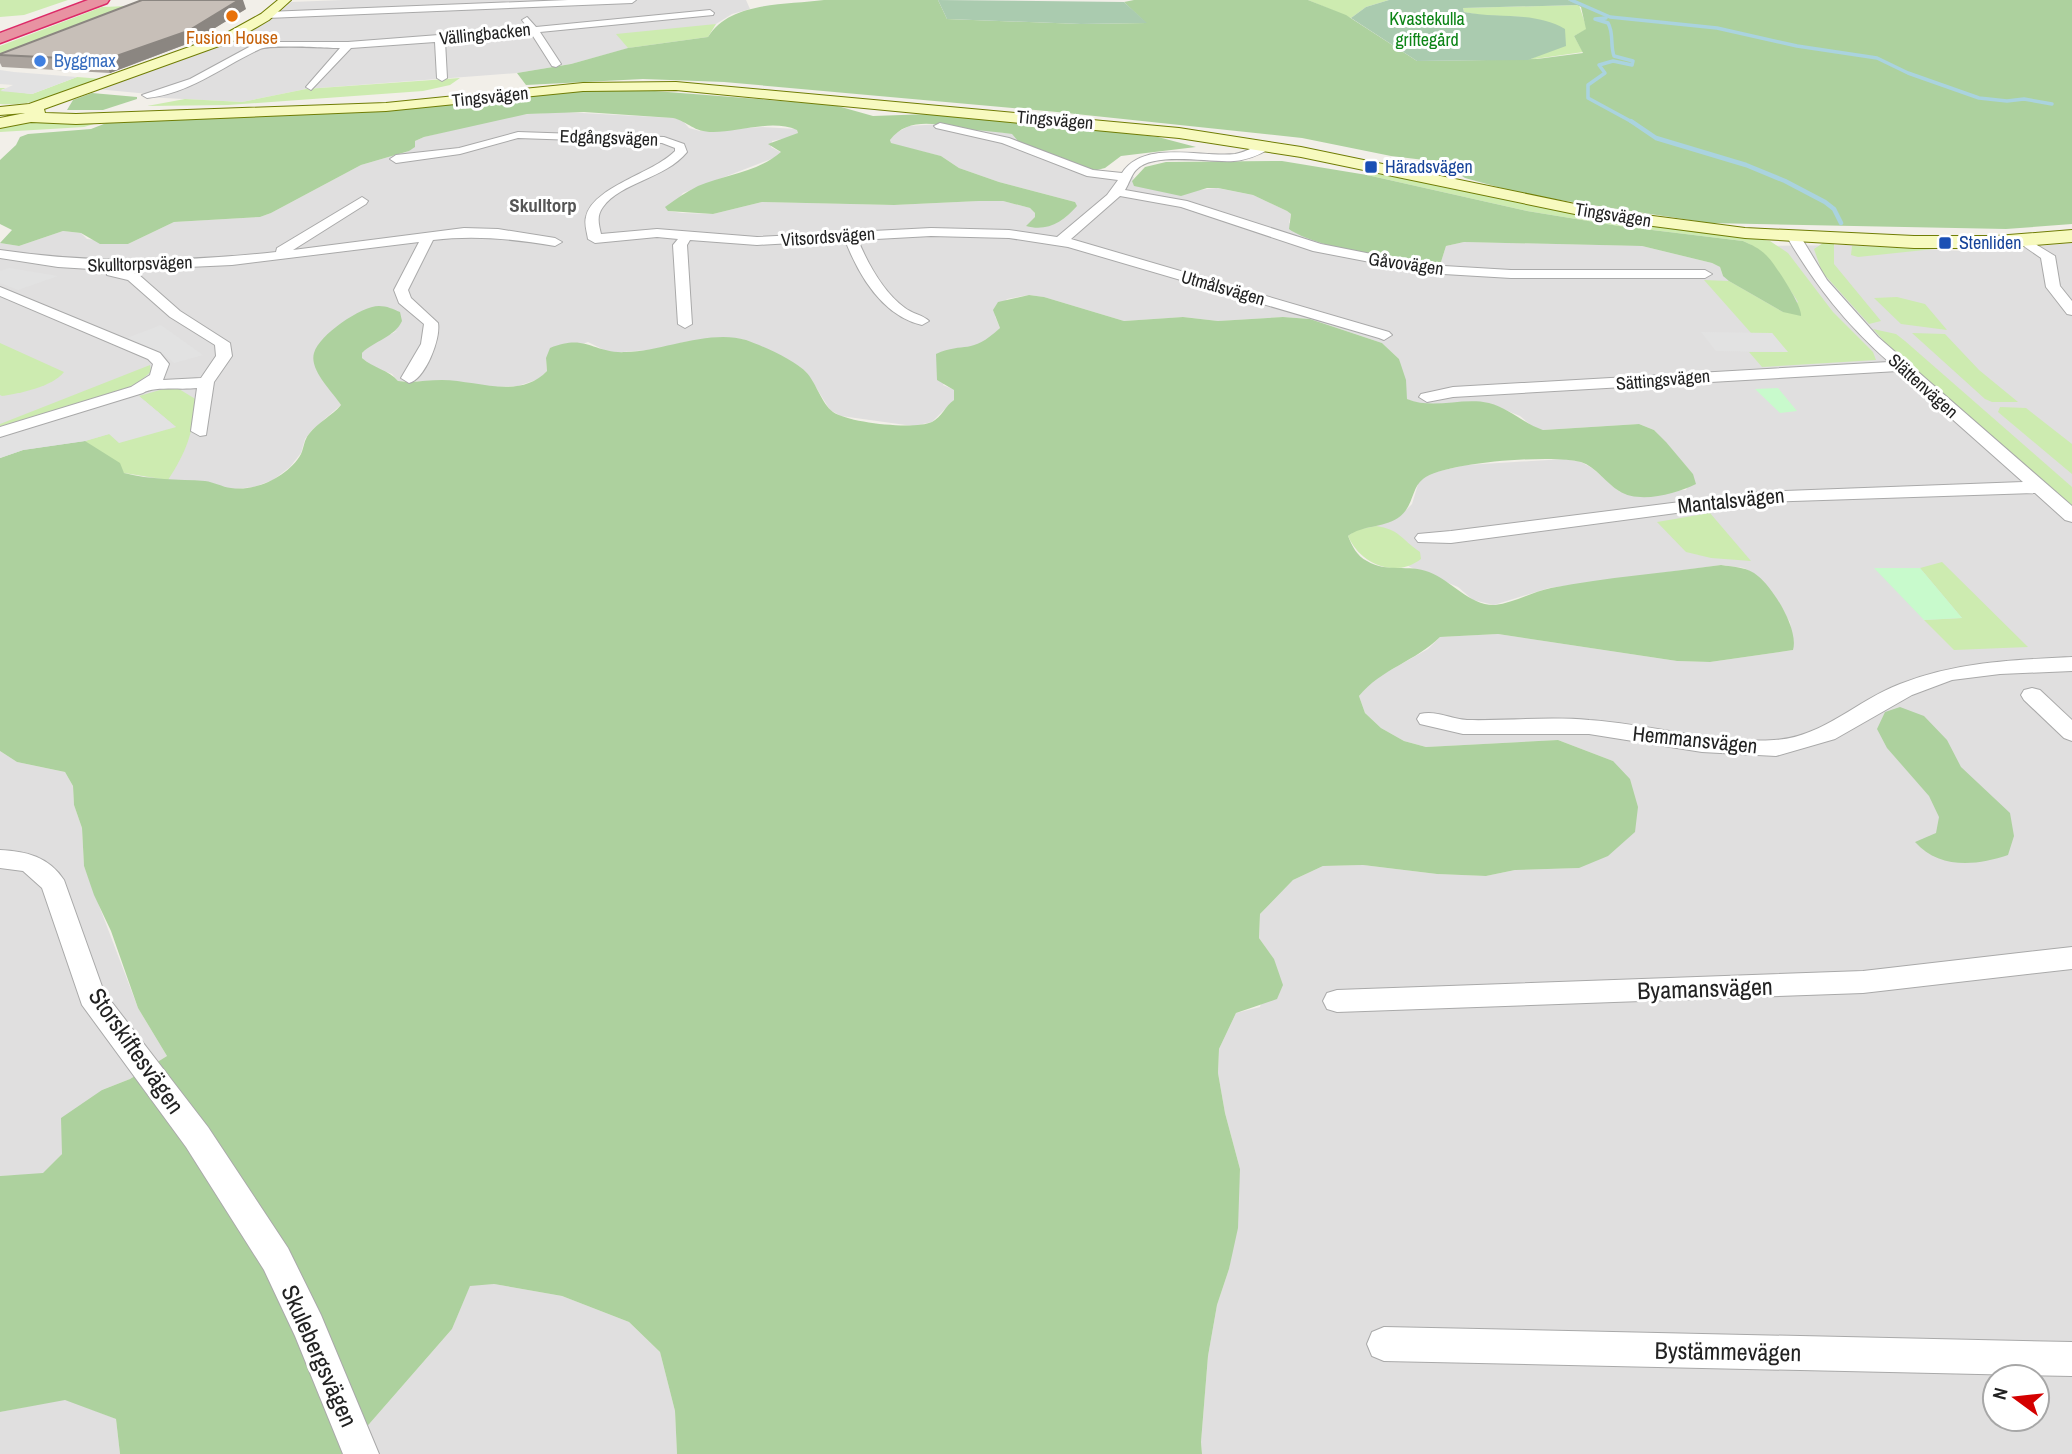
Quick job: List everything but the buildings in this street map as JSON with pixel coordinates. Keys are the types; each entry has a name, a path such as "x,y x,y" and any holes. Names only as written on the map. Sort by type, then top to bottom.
{"highway":[{"path":"0,38 103,0"},
{"path":"0,30 82,1"}],"street":[{"path":"2,117 32,113 220,41 267,16 285,0"},
{"path":"267,16 632,0"},
{"path":"519,5 555,64"},
{"name":"Vällingbacken","path":"260,45 348,45 440,39 710,13"},
{"path":"147,95 172,91 260,45 304,14"},
{"path":"440,39 442,78"},
{"path":"311,87 348,45"},
{"name":"Tingsvägen","path":"32,113 76,120 386,107 583,87 659,86 1106,125 1267,146 1600,214 1794,237 1925,243 2072,236"},
{"path":"940,126 1005,140 1091,173 1124,177"},
{"name":"Edgångsvägen","path":"397,159 460,151 525,134 657,138 680,146 681,152 666,167 610,195 597,205 592,215 595,239"},
{"path":"1061,241 1117,192 1131,167 1147,160 1177,157 1245,156 1267,146"},
{"name":"Gåvovägen","path":"1117,192 1183,204 1318,248 1427,268 1511,274 1705,274"},
{"name":"Skulltorpsvägen","path":"281,254 362,201"},
{"name":"Skulltorpsvägen","path":"0,254 53,264 102,267 147,266 281,254 478,231 555,242"},
{"name":"Vitsordsvägen","path":"595,239 643,233 744,241 850,235 989,233 1061,241"},
{"path":"850,235 872,276 895,308 906,316 922,321"},
{"path":"409,378 431,339 433,329 427,319 404,300 401,290 428,236"},
{"path":"685,324 680,245 687,236"},
{"name":"Slättenvägen","path":"1794,237 1834,299 1900,366 2072,516"},
{"path":"2022,240 2048,256 2053,287 2072,311"},
{"name":"Utmålsvägen","path":"1061,241 1384,335"},
{"path":"102,267 100,270 133,277 175,314 222,343 224,356 206,382 200,431"},
{"path":"0,291 154,356 161,364 161,370 148,384 124,395 0,432"},
{"name":"Sättingsvägen","path":"1427,397 1453,392 1900,366"},
{"path":"148,384 177,386 206,382"},
{"name":"Mantalsvägen","path":"1425,538 1451,537 1759,497 2038,487"},
{"name":"Hemmansvägen","path":"1428,719 1463,727 1589,727 1702,744 1776,748 1828,734 1904,690 1950,674 2000,667 2072,664"},
{"path":"2032,695 2072,733"},
{"name":"Storskiftesvägen","path":"0,859 32,864 47,872 55,887 92,997 198,1137 276,1259"},
{"name":"Byamansvägen","path":"1337,1000 1694,990 1863,982 2072,958"},
{"name":"Skulebergsvägen","path":"276,1259 309,1327 361,1454"},
{"name":"Bystämmevägen","path":"1384,1343 2072,1359"}],"shaded area":[{"path":"746,0 750,9 732,14 716,24 571,64 517,73 306,89 242,102 144,97 149,94 96,89 215,45 281,11 291,2"},
{"path":"0,70 77,77 32,94 0,91 13,85 0,84"},
{"path":"564,112 673,118 682,120 689,128 700,131 762,127 797,129 798,133 792,137 772,141 771,147 782,153 774,158 683,193 668,211 682,213 713,214 762,202 894,205 1003,201 1030,208 1035,217 1075,202 999,182 959,168 941,156 891,144 890,140 894,134 909,126 942,124 1013,134 1020,141 1084,168 1134,177 1132,181 1200,190 1217,188 1253,195 1291,214 1289,223 1391,258 1419,262 1441,262 1446,246 1464,242 1642,246 1712,263 1720,267 1723,276 1755,246 1854,245 1978,252 2072,243 2072,1454 1202,1454 1208,1356 1217,1305 1229,1269 1240,1169 1225,1113 1218,1073 1219,1049 1236,1013 1260,1007 1274,960 1259,938 1260,914 1293,880 1323,866 1363,865 1437,874 1486,876 1515,870 1579,868 1613,761 1558,740 1426,747 1404,741 1381,728 1365,713 1359,696 1371,681 1428,649 1440,637 1498,634 1677,661 1710,662 1793,650 1790,622 1758,576 1744,568 1721,565 1549,588 1494,605 1473,600 1458,587 1410,567 1356,530 1398,518 1412,504 1419,481 1431,473 1466,465 1564,459 1581,462 1592,468 1620,492 1686,490 1693,474 1654,430 1639,424 1543,430 1533,427 1520,416 1488,403 1421,405 1407,399 1399,359 1382,343 1310,319 1283,317 1218,321 1183,317 1124,321 1044,297 1029,295 1007,299 995,316 1000,328 985,343 974,347 943,385 955,390 954,400 932,422 913,426 841,416 830,410 807,373 799,366 742,339 718,338 684,342 660,349 610,353 588,342 546,358 547,371 539,379 518,386 491,387 453,381 398,381 392,374 371,366 362,358 362,353 372,343 397,331 314,353 316,367 341,405 312,430 305,439 301,453 290,467 273,480 254,487 234,489 161,480 23,450 0,458 0,243 19,246 63,231 81,233 87,239 128,244 174,222 260,217 361,165 409,151 415,141 513,115"},
{"path":"9,268 58,276 18,290 0,283 0,271"},
{"path":"161,325 203,355 174,363 162,353 127,338"},
{"path":"1701,332 1772,333 1788,352 1716,351"},
{"path":"139,396 176,427 119,443 109,434 85,441 23,450 0,458 0,436"},
{"path":"0,751 17,762 65,772 73,786 74,805 82,828 84,866 138,1008 167,1056 130,1079 102,1090 62,1154 43,1174 0,1176"},
{"path":"494,1284 562,1296 629,1322 660,1352 675,1411 677,1454 343,1454 452,1329 470,1285"},
{"path":"65,1399 116,1419 120,1454 0,1454 0,1412"}],"green space":[{"path":"0,0 68,0 24,15 0,17"},
{"path":"824,0 938,0 947,19 1081,24 1146,23 1124,2 1134,0 1308,0 1346,15 1417,61 1434,61 1537,59 1583,53 1574,36 1586,29 1581,7 1568,0 2072,0 2072,224 2006,229 1709,223 1527,195 1465,178 1441,162 1391,156 1302,138 1057,112 724,82 643,79 526,85 517,73 571,64 628,48 708,37 718,25 744,11 776,4"},
{"path":"938,0 1124,2 1147,23 1081,24 947,19"},
{"path":"1308,0 1389,0 1366,7 1351,18"},
{"name":"Kvastekulla griftegård","path":"1389,0 1568,0 1579,5 1463,8 1464,12 1477,14 1541,20 1565,29 1566,46 1528,60 1417,61 1351,18 1366,7"},
{"path":"1579,5 1587,29 1574,36 1583,52 1528,60 1535,57 1523,17 1480,15 1464,12 1463,8"},
{"path":"130,6 0,62 0,46 102,7"},
{"path":"716,24 708,37 628,48 616,34"},
{"path":"77,77 103,79 39,100 0,104 0,88 32,94"},
{"path":"460,78 450,85 423,91 228,105 147,106 185,99 242,102 306,89"},
{"path":"642,90 834,105 873,116 930,114 1111,131 1158,137 1196,147 1121,156 1105,168 1097,170 1023,147 1012,134 918,124 898,132 890,140 891,143 941,156 959,168 999,182 1075,202 1077,206 1060,221 1041,228 1026,226 1035,217 1030,208 1003,201 894,205 762,202 713,214 668,211 665,207 698,186 752,169 772,159 781,152 768,144 798,133 797,130 766,126 713,132 673,118 584,112 527,114 424,137 415,141 415,147 409,151 361,165 260,217 174,222 128,244 100,244 81,233 63,231 19,246 0,243 12,230 0,224 0,160 16,145 20,137 28,134 91,129 109,122 571,91"},
{"path":"92,93 137,99 103,110 67,110 73,100"},
{"path":"104,121 84,127 0,132 0,127 25,123"},
{"path":"1282,161 1367,175 1527,211 1619,226 1743,241 1770,259 1793,295 1801,316 1783,312 1729,281 1723,276 1720,267 1712,263 1642,246 1464,242 1446,246 1441,262 1410,262 1363,254 1300,235 1289,229 1291,214 1253,195 1207,188 1181,196 1134,186 1132,181 1145,167 1166,162"},
{"path":"1371,173 1770,241 1788,253 1833,312 1873,352 1876,360 1762,367 1749,352 1787,352 1772,333 1751,333 1704,280 1729,281 1783,312 1798,302 1768,259 1743,241 1619,226 1527,211 1367,175"},
{"path":"1823,243 1834,244 1834,264 1881,321 1869,324 1822,272 1814,249"},
{"path":"1852,246 1934,249 1858,257 1851,255"},
{"path":"1029,295 1124,321 1183,317 1218,321 1283,317 1310,319 1382,343 1399,359 1406,380 1407,399 1437,404 1468,401 1489,403 1543,430 1639,424 1654,430 1693,474 1696,484 1668,494 1637,497 1619,491 1581,462 1525,459 1475,464 1435,473 1423,479 1416,487 1407,509 1398,518 1348,536 1358,554 1374,565 1429,572 1477,601 1495,605 1551,588 1593,581 1721,565 1741,568 1754,573 1771,590 1789,621 1794,642 1793,650 1710,662 1677,661 1498,634 1440,637 1378,679 1359,696 1365,713 1381,728 1404,741 1426,747 1558,740 1613,761 1630,779 1638,807 1635,832 1608,856 1579,868 1515,870 1486,876 1437,874 1363,865 1323,866 1293,880 1260,914 1259,938 1274,959 1283,985 1277,999 1236,1013 1219,1049 1218,1073 1225,1113 1240,1169 1238,1228 1229,1269 1217,1305 1208,1356 1202,1454 677,1454 675,1411 660,1352 629,1322 562,1296 494,1284 470,1286 452,1329 343,1454 120,1454 116,1419 65,1400 0,1412 0,1176 43,1173 62,1154 61,1118 102,1090 130,1079 167,1056 138,1008 111,931 94,895 84,866 82,828 74,805 73,786 65,772 17,762 0,751 0,458 23,450 85,441 120,463 124,473 205,481 241,489 271,481 296,462 309,434 341,405 315,366 313,360 317,346 332,330 352,316 379,306 400,312 402,321 389,335 362,353 362,358 398,381 442,380 511,387 536,380 547,371 546,358 550,348 563,344 582,343 605,350 626,352 702,339 732,337 770,350 802,368 829,408 841,416 882,424 923,424 935,420 954,400 954,390 937,380 936,354 974,345 990,337 1000,328 993,310 998,302"},
{"path":"1897,297 1925,304 1947,330 1901,324 1874,298"},
{"path":"1873,329 1896,334 1905,341 2072,487 2072,506 1906,366"},
{"path":"1912,333 1945,334 1979,370 2018,402 1992,402 1985,399"},
{"path":"0,343 64,372 52,382 2,396"},
{"path":"150,365 151,371 123,391 81,406 0,428 0,424"},
{"path":"167,388 179,389 197,400 188,442 168,480 124,473 85,441 109,434 176,427 139,396"},
{"path":"1778,388 1797,411 1780,413 1755,389"},
{"path":"2000,407 2026,408 2072,444 2072,474 1998,412"},
{"path":"1710,513 1751,561 1711,558 1686,552 1657,522"},
{"path":"1376,526 1400,535 1420,552 1421,559 1400,568 1379,566 1370,561 1361,554 1348,536 1356,530"},
{"path":"1942,562 2028,647 1954,650 1924,620 1962,618 1920,568"},
{"path":"1874,568 1920,568 1962,618 1924,620"},
{"path":"1900,707 1924,716 1947,740 1961,767 2010,813 2014,836 2008,855 1958,863 1935,857 1915,842 1936,833 1939,817 1929,796 1887,748 1877,729 1885,712"}],"waterway":[{"path":"1571,0 1610,17 1717,28 1797,46 1877,58 1908,73 1979,98 2007,101 2024,99 2052,104"},
{"path":"1606,18 1595,19 1608,23 1614,56 1633,61 1632,65 1613,61 1599,65 1605,73 1588,85 1588,98 1634,123"},
{"path":"1634,123 1656,138 1746,165 1785,181 1825,202 1834,209 1841,223"}],"place":[{"name":"Fusion House","path":"232,16"},
{"name":"Byggmax","path":"40,61"},
{"name":"Häradsvägen","path":"1371,167"},
{"name":"Stenliden","path":"1945,243"}],"district":[{"name":"Skulltorp","path":"543,205"}]}
